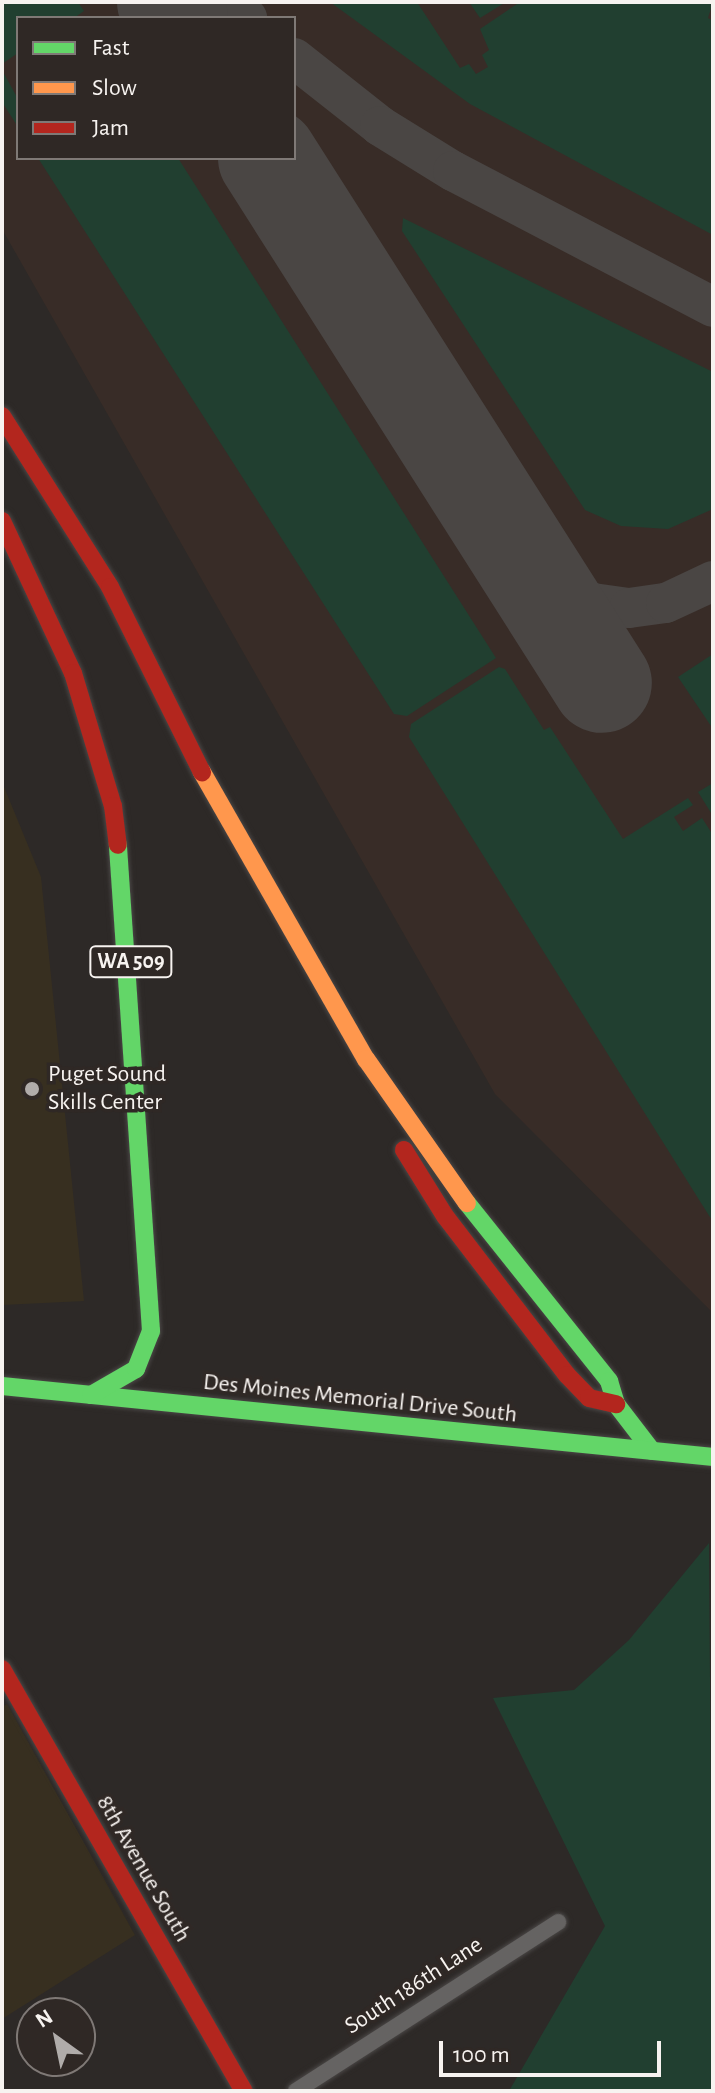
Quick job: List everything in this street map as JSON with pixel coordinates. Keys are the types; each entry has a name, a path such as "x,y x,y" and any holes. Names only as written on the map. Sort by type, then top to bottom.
{"main road":[{"path":"2,416 110,587 233,832 366,1059 507,1259 609,1381 616,1404 652,1451"},
{"path":"2,444 78,562 258,910 445,1216 567,1375 589,1398 616,1404"},
{"name":"WA 509","path":"2,521 73,673 113,806 123,879 151,1331 136,1369 91,1395"},
{"name":"Des Moines Memorial Drive South","path":"2,1386 330,1422 713,1457"},
{"name":"8th Avenue South","path":"2,1669 244,2091"}],"street":[{"name":"South 186th Lane","path":"296,2091 558,1922"}],"shaded area":[{"path":"2,2 713,2 713,1313 495,1094 2,229"},
{"name":"Puget Sound Skills Center","path":"2,782 41,877 84,1301 2,1305"},
{"path":"7,1704 135,1935 37,1997 16,1997 16,2010 2,2019 2,1707"}],"green space":[{"path":"2,2 78,2 84,11 77,16 16,16 16,54 2,64"},
{"path":"330,2 417,2 460,68 469,64 476,74 488,67 482,55 489,50 480,29 520,2 713,2 708,18 713,21 713,235 470,104"},
{"path":"469,2 506,2 480,18"},
{"path":"2,70 16,95 16,124 2,102"},
{"path":"39,160 179,160 496,658 407,716 394,714"},
{"path":"403,218 713,372 713,509 668,529 621,526 585,510 402,231"},
{"path":"713,654 713,729 678,677"},
{"path":"499,667 505,669 544,730 550,727 623,839 688,798 693,805 674,817 683,831 702,818 713,835 713,1222 409,737 411,724"},
{"path":"713,783 713,816 698,792"},
{"path":"709,1543 713,2091 509,2091 605,1926 493,1698 574,1690 629,1640"}],"taxiway":[{"path":"231,2 245,16"},
{"path":"296,60 380,126 453,171 713,307"},
{"path":"520,551 562,588 593,603 629,608 666,603 713,581"}],"runway":[{"path":"167,2 177,16"},
{"path":"269,160 602,683"}],"traffic: fast":[{"path":"91,1395 136,1369 151,1331 118,845"},
{"path":"467,1203 609,1381 616,1404 652,1451"},
{"path":"2,1386 713,1457"}],"traffic: slow":[{"path":"202,772 366,1059 467,1203"}],"traffic: jam":[{"path":"2,416 110,587 202,772"},
{"path":"2,521 73,673 113,806 118,845"},
{"path":"404,1150 445,1216 567,1375 589,1398 616,1404"},
{"path":"2,1669 244,2091"}],"place":[{"name":"Puget Sound Skills Center","path":"32,1089"}]}
